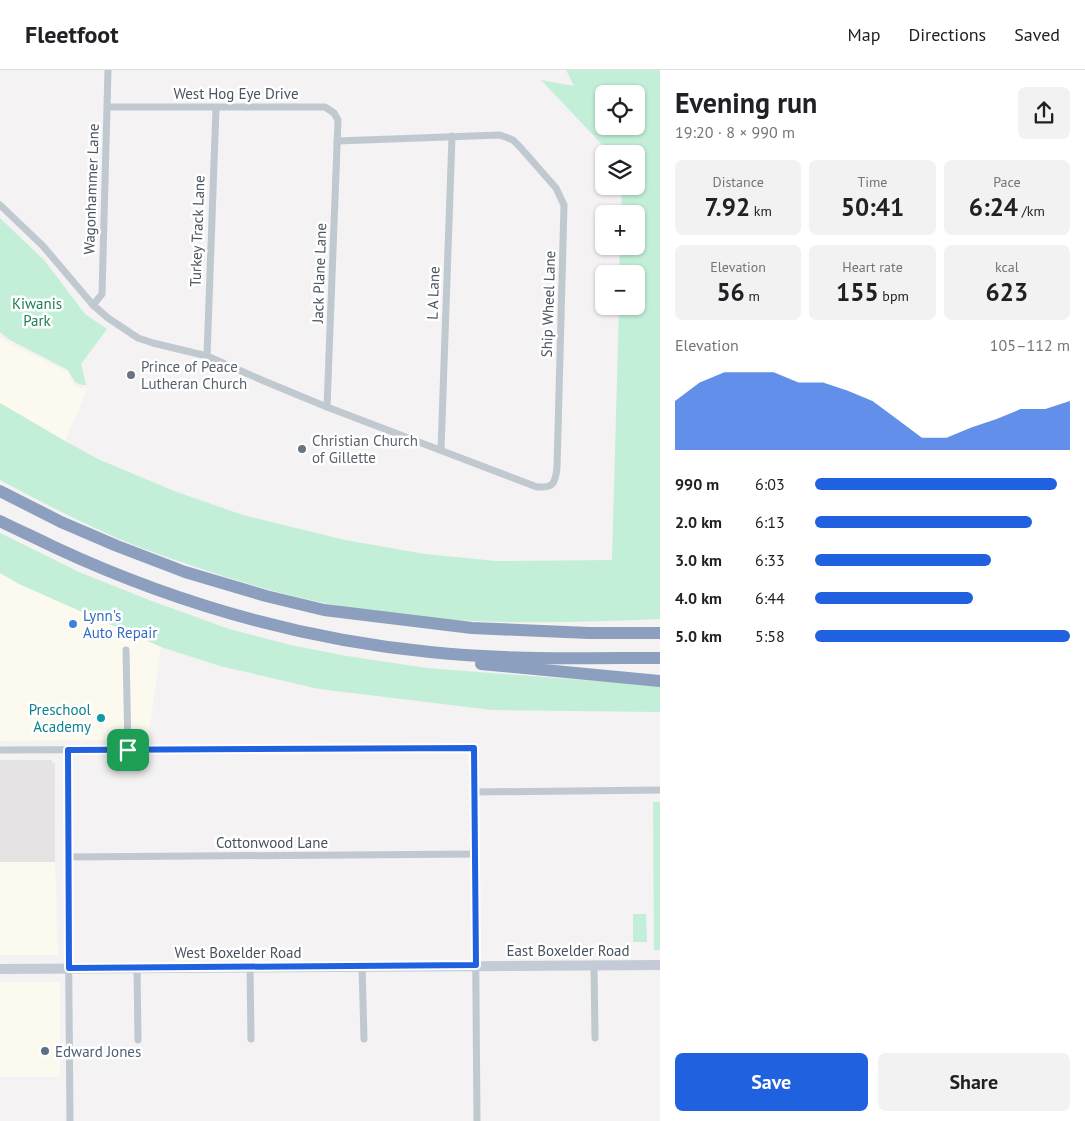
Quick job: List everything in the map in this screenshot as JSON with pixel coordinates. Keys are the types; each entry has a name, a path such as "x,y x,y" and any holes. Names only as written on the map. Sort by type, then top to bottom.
{"highway":[{"path":"0,491 61,522 184,572 266,596 324,610 472,628 660,633"},
{"path":"0,520 82,559 152,588 345,647 428,658 660,681"},
{"path":"246,618 303,632 429,652 505,657 660,658"},
{"path":"431,624 612,627 660,625"}],"main road":[{"name":"East Boxelder Road","path":"476,965 660,965"},
{"name":"West Boxelder Road","path":"0,969 476,965"}],"street":[{"name":"Wagonhammer Lane","path":"93,305 102,294 108,70"},
{"name":"West Hog Eye Drive","path":"108,107 324,107 334,113 338,120 337,140"},
{"name":"Turkey Track Lane","path":"207,356 216,108"},
{"name":"Ship Wheel Lane","path":"442,450 537,487 546,488 551,485 556,477 564,205 556,188 513,140 500,135 452,136"},
{"path":"337,140 452,136"},
{"name":"L A Lane","path":"442,450 452,136"},
{"name":"Jack Plane Lane","path":"327,407 337,140"},
{"path":"0,205 43,246 93,305 108,318 138,338 207,356 327,407 442,450"},
{"path":"126,650 128,750"},
{"path":"0,750 474,748 477,1121"},
{"path":"68,750 70,1121"},
{"path":"475,792 660,790"},
{"name":"Cottonwood Lane","path":"68,857 475,854"},
{"path":"594,965 595,1038"},
{"path":"362,966 364,1039"},
{"path":"250,967 251,1040"},
{"path":"137,968 138,1040"}],"shaded area":[{"path":"0,336 9,343 68,372 74,385 88,388 65,441 0,403"},
{"path":"0,573 19,584 161,647 148,740 0,741"},
{"path":"0,760 52,760 52,763 55,763 55,862 0,862"},
{"path":"0,862 55,862 58,955 0,955"},
{"path":"0,982 58,982 60,984 60,1077 0,1077"}],"green space":[{"path":"566,70 660,70 660,619 587,622 478,621 405,616 324,603 280,593 237,580 119,539 0,480 0,403 98,459 174,491 243,515 345,540 425,554 496,561 612,560 619,315 645,315 645,265 619,265 620,255 645,255 645,205 621,205 622,195 645,195 645,145 602,145 541,80 574,86"},
{"name":"Kiwanis Park","path":"0,218 44,260 85,314 107,329 81,364 86,385 75,382 68,370 10,340 0,332"},
{"path":"0,533 79,572 229,629 290,645 427,668 660,686 660,712 492,710 319,689 220,666 161,647 19,584 0,573"},
{"path":"653,802 660,802 660,950 654,950"},
{"path":"633,914 646,914 647,942 633,942"}],"place":[{"name":"Prince of Peace Lutheran Church","path":"131,375"},
{"name":"Christian Church of Gillette","path":"302,449"},
{"name":"Lynn's Auto Repair","path":"73,624"},
{"name":"Preschool Academy","path":"101,718"},
{"name":"Edward Jones","path":"45,1051"}],"route":[{"path":"474,748 476,965 69,968 68,750 128,750 474,748"}]}
